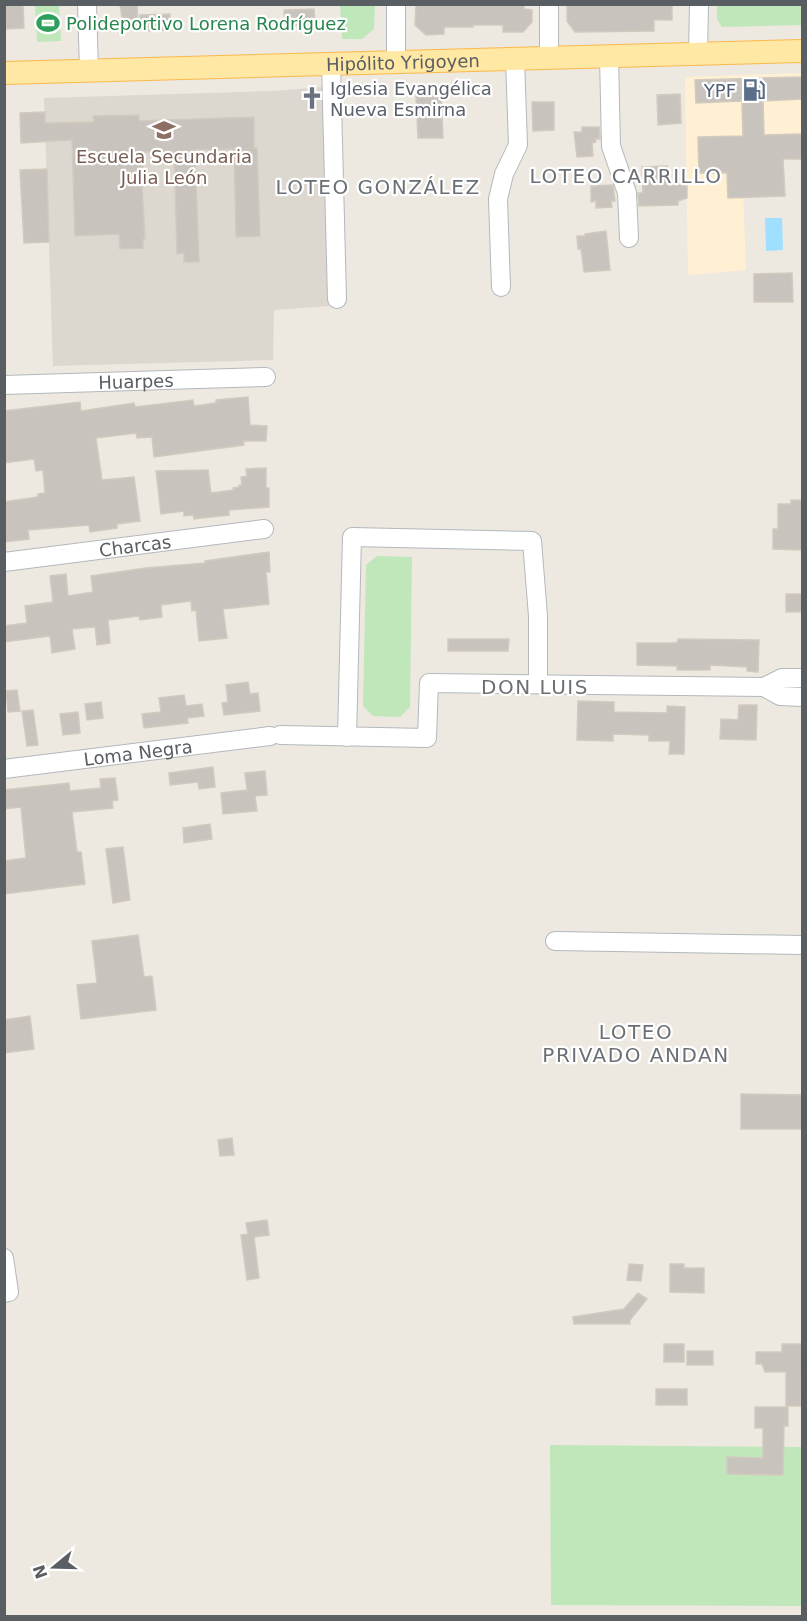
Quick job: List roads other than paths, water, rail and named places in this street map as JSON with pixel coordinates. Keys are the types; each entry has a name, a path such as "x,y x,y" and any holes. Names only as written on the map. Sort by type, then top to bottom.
{"main road":[{"name":"Hipólito Yrigoyen","path":"4,73 802,51"}],"street":[{"path":"87,4 89,71"},
{"path":"396,4 396,62"},
{"path":"549,4 549,58"},
{"path":"699,4 699,54"},
{"path":"609,57 611,146 627,193 629,238"},
{"path":"501,288 498,199 504,174 518,145 515,59"},
{"path":"331,64 337,299"},
{"name":"Huarpes","path":"4,385 266,377"},
{"name":"Charcas","path":"4,562 264,529"},
{"path":"347,736 352,537 532,541 538,616 538,684 764,687 782,678 802,678"},
{"name":"Loma Negra","path":"4,769 275,736 427,738 429,683 538,684"},
{"path":"764,687 780,696 802,697"},
{"path":"555,941 802,945"},
{"path":"4,1258 7,1292"}],"water":[{"path":"765,218 782,218 783,250 766,251"}],"place":[{"name":"Polideportivo Lorena Rodríguez","path":"48,23"},
{"name":"YPF","path":"754,90"},
{"name":"Iglesia Evangélica Nueva Esmirna","path":"312,98"},
{"name":"Escuela Secundaria Julia León","path":"164,130"}],"district":[{"name":"LOTEO CARRILLO","path":"626,176"},
{"name":"LOTEO GONZÁLEZ","path":"378,187"},
{"name":"DON LUIS","path":"535,687"},
{"name":"LOTEO PRIVADO ANDAN","path":"636,1044"}]}
